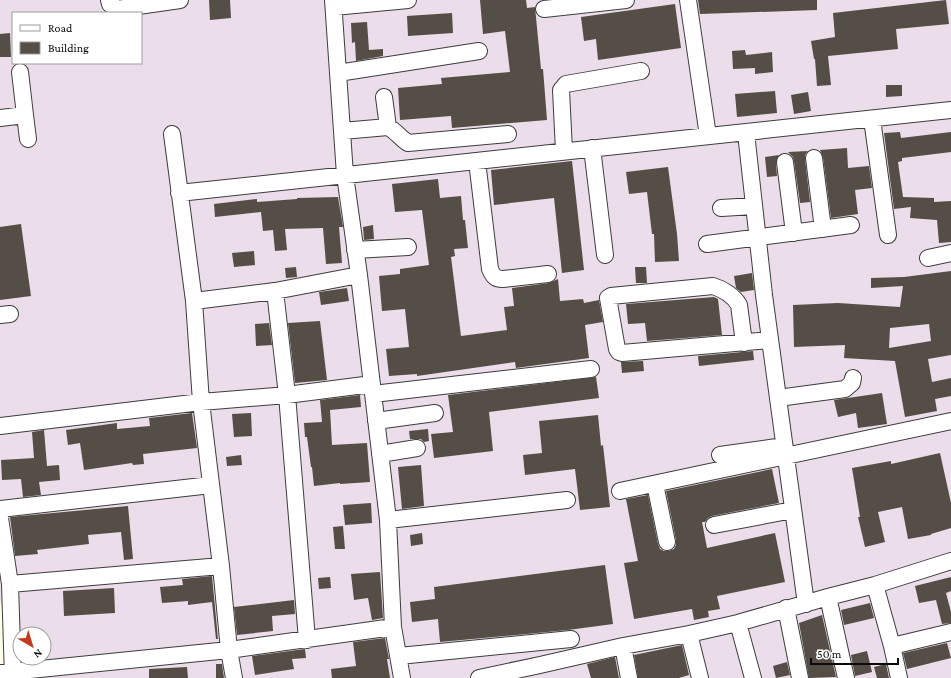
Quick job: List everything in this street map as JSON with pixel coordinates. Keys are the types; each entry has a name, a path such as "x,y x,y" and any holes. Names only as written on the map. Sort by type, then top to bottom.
{"street":[{"path":"109,0 117,9 180,0"},
{"path":"402,678 393,627 388,520 359,275 345,175 334,4 408,0"},
{"path":"544,9 626,0"},
{"path":"688,0 708,136"},
{"path":"338,73 479,51"},
{"path":"564,151 560,90 562,87 566,84 641,71"},
{"path":"20,72 28,139"},
{"path":"384,97 388,127"},
{"path":"179,193 951,110"},
{"path":"0,118 25,115"},
{"path":"872,119 888,235"},
{"path":"342,131 388,127 394,130 408,143 508,134"},
{"path":"746,133 770,340 806,604"},
{"path":"172,134 194,301 201,402 222,566 228,650 234,678"},
{"path":"592,148 605,255"},
{"path":"814,158 823,229"},
{"path":"477,161 490,269 492,275 497,279 503,279 548,274"},
{"path":"785,162 794,233"},
{"path":"721,208 754,206"},
{"path":"707,244 851,225"},
{"path":"355,250 408,247"},
{"path":"928,258 951,253"},
{"path":"194,301 275,291 359,275"},
{"path":"744,343 739,305 736,300 721,289 713,286 611,296 608,298 617,349 622,353 744,343 770,340"},
{"path":"275,291 287,395 307,640"},
{"path":"0,426 201,402 372,389 591,369"},
{"path":"778,398 845,389 852,383 853,378"},
{"path":"376,421 435,413"},
{"path":"620,491 655,484 785,451 951,421"},
{"path":"380,454 417,448"},
{"path":"720,455 785,451"},
{"path":"655,484 667,542"},
{"path":"0,509 211,485"},
{"path":"388,520 567,500"},
{"path":"714,525 793,510"},
{"path":"0,518 10,584 9,674 228,650 393,627"},
{"path":"479,678 542,672 623,646 738,623 786,608 875,585 951,561"},
{"path":"10,584 222,566"},
{"path":"875,585 892,646 899,678"},
{"path":"828,597 846,678"},
{"path":"786,608 800,678"},
{"path":"738,623 752,678"},
{"path":"892,646 951,632"},
{"path":"689,634 700,678"},
{"path":"399,656 571,639"},
{"path":"623,646 629,678"}],"shaded area":[{"path":"0,0 951,0 951,678 19,678 16,666 52,666 52,626 12,626 12,649 0,600"}],"building":[{"path":"209,0 230,0 231,18 210,20"},
{"path":"480,0 526,0 527,8 535,7 541,69 543,69 547,120 452,128 451,116 400,120 398,88 442,84 441,78 510,72 505,31 483,34"},
{"path":"698,0 817,0 817,10 700,14"},
{"path":"946,0 949,24 896,29 898,49 828,56 831,85 817,86 815,59 811,41 835,37 833,13"},
{"path":"675,4 681,48 598,60 596,39 584,41 581,17"},
{"path":"452,13 453,33 408,36 407,16"},
{"path":"367,22 369,50 383,49 383,56 356,61 355,42 352,43 351,23"},
{"path":"10,33 11,57 0,57 0,34"},
{"path":"745,50 746,55 772,52 773,72 755,74 755,68 733,69 732,51"},
{"path":"886,85 902,85 902,96 886,97"},
{"path":"775,91 777,113 737,117 735,94"},
{"path":"808,92 811,111 794,114 791,95"},
{"path":"900,132 901,138 951,132 951,152 902,158 902,161 898,162 903,197 934,198 934,202 951,201 951,242 939,243 937,220 910,218 911,207 894,209 884,133"},
{"path":"847,148 848,168 869,166 872,188 855,190 858,214 831,218 823,157 820,150"},
{"path":"808,151 805,155 805,159 810,202 800,203 794,161 793,157 788,152"},
{"path":"779,155 776,163 777,176 767,177 765,157"},
{"path":"572,161 584,270 562,273 554,198 494,205 491,170"},
{"path":"668,167 679,261 655,262 654,234 652,234 647,192 629,194 626,172"},
{"path":"438,179 440,198 461,196 463,220 465,220 468,248 454,249 455,256 451,257 461,336 507,330 504,307 514,306 512,288 549,283 558,279 560,301 583,299 584,303 599,300 603,322 585,325 589,358 516,368 515,362 417,376 417,374 389,376 386,349 409,347 405,309 382,311 379,276 400,274 400,269 429,265 422,210 395,212 392,184"},
{"path":"338,197 343,227 339,227 342,263 326,264 323,228 285,229 287,250 275,251 273,230 263,231 261,212 215,217 214,204 257,199 257,202 297,198"},
{"path":"21,224 31,296 0,300 0,227"},
{"path":"373,225 374,239 364,240 363,227"},
{"path":"254,251 255,265 234,267 232,253"},
{"path":"296,267 297,277 286,278 285,268"},
{"path":"635,267 646,267 647,283 636,283"},
{"path":"951,271 951,355 928,359 932,382 951,378 951,396 935,399 937,411 905,417 895,361 844,358 845,345 794,347 793,305 838,303 900,307 903,286 871,288 871,278 904,277","holes":["929,324 931,341 889,348 890,328"]},
{"path":"752,273 754,290 741,292 736,288 734,276"},
{"path":"347,288 349,301 321,305 319,292"},
{"path":"714,297 718,299 722,335 647,341 645,323 628,324 626,304"},
{"path":"320,321 327,380 295,383 288,323"},
{"path":"269,323 272,345 256,346 255,324"},
{"path":"753,351 754,360 699,366 698,356"},
{"path":"643,361 644,371 622,373 621,362"},
{"path":"596,377 599,398 489,412 493,451 434,458 431,434 453,432 448,395"},
{"path":"882,393 887,424 858,428 856,413 838,417 834,400"},
{"path":"360,395 361,407 330,410 332,445 367,443 370,482 314,486 307,437 305,437 304,423 322,422 320,400"},
{"path":"192,413 197,448 143,454 144,464 133,465 132,463 84,470 80,443 68,445 66,430 117,423 117,429 150,426 149,418"},
{"path":"251,413 252,436 234,437 232,414"},
{"path":"598,415 610,507 580,510 575,469 525,475 523,455 542,453 539,421"},
{"path":"428,429 429,441 424,442 421,439 410,439 409,431"},
{"path":"44,430 47,466 59,465 60,480 39,482 41,495 23,497 21,479 2,480 1,460 34,458 32,432"},
{"path":"940,453 951,503 951,528 931,535 908,539 902,507 878,512 885,542 865,547 858,517 860,517 852,468 891,461 891,464"},
{"path":"241,455 242,465 227,466 226,457"},
{"path":"421,465 424,506 402,509 398,467"},
{"path":"772,469 779,503 712,516 705,522 702,522 707,548 775,533 785,582 717,596 720,609 708,611 709,617 694,620 692,609 634,619 624,563 638,561 626,499 648,495 658,544 660,549 669,551 674,549 676,540 666,491"},
{"path":"371,503 372,523 345,525 343,505"},
{"path":"128,506 133,559 124,560 121,532 88,535 89,544 37,550 38,554 15,556 10,517"},
{"path":"343,526 345,549 335,549 333,527"},
{"path":"422,533 423,544 411,546 410,535"},
{"path":"605,565 613,624 568,630 440,642 438,619 412,622 410,602 435,599 434,587"},
{"path":"380,572 383,618 372,620 368,598 354,600 351,574"},
{"path":"212,576 218,639 216,639 212,602 188,605 188,601 162,603 160,587 183,585 182,579"},
{"path":"330,577 331,588 319,589 318,578"},
{"path":"951,577 951,591 946,593 951,612 951,623 942,624 936,600 919,603 915,586"},
{"path":"114,588 115,613 64,616 63,591"},
{"path":"294,600 295,614 272,616 273,631 237,635 234,607"},
{"path":"870,603 874,618 844,625 841,610"},
{"path":"822,615 836,677 809,678 799,623"},
{"path":"385,638 389,659 387,659 390,678 332,678 331,669 356,666 353,642"},
{"path":"947,643 951,658 907,669 903,653"},
{"path":"682,645 689,675 679,678 638,678 634,655"},
{"path":"305,649 306,658 292,659 294,669 255,675 252,656"},
{"path":"867,651 872,672 855,676 851,655"},
{"path":"615,657 619,678 591,678 587,664"},
{"path":"787,662 790,675 776,678 773,666"},
{"path":"216,664 222,664 224,678 216,678"},
{"path":"886,664 889,678 877,678 874,667"},
{"path":"187,667 188,678 149,678 149,669"}]}
